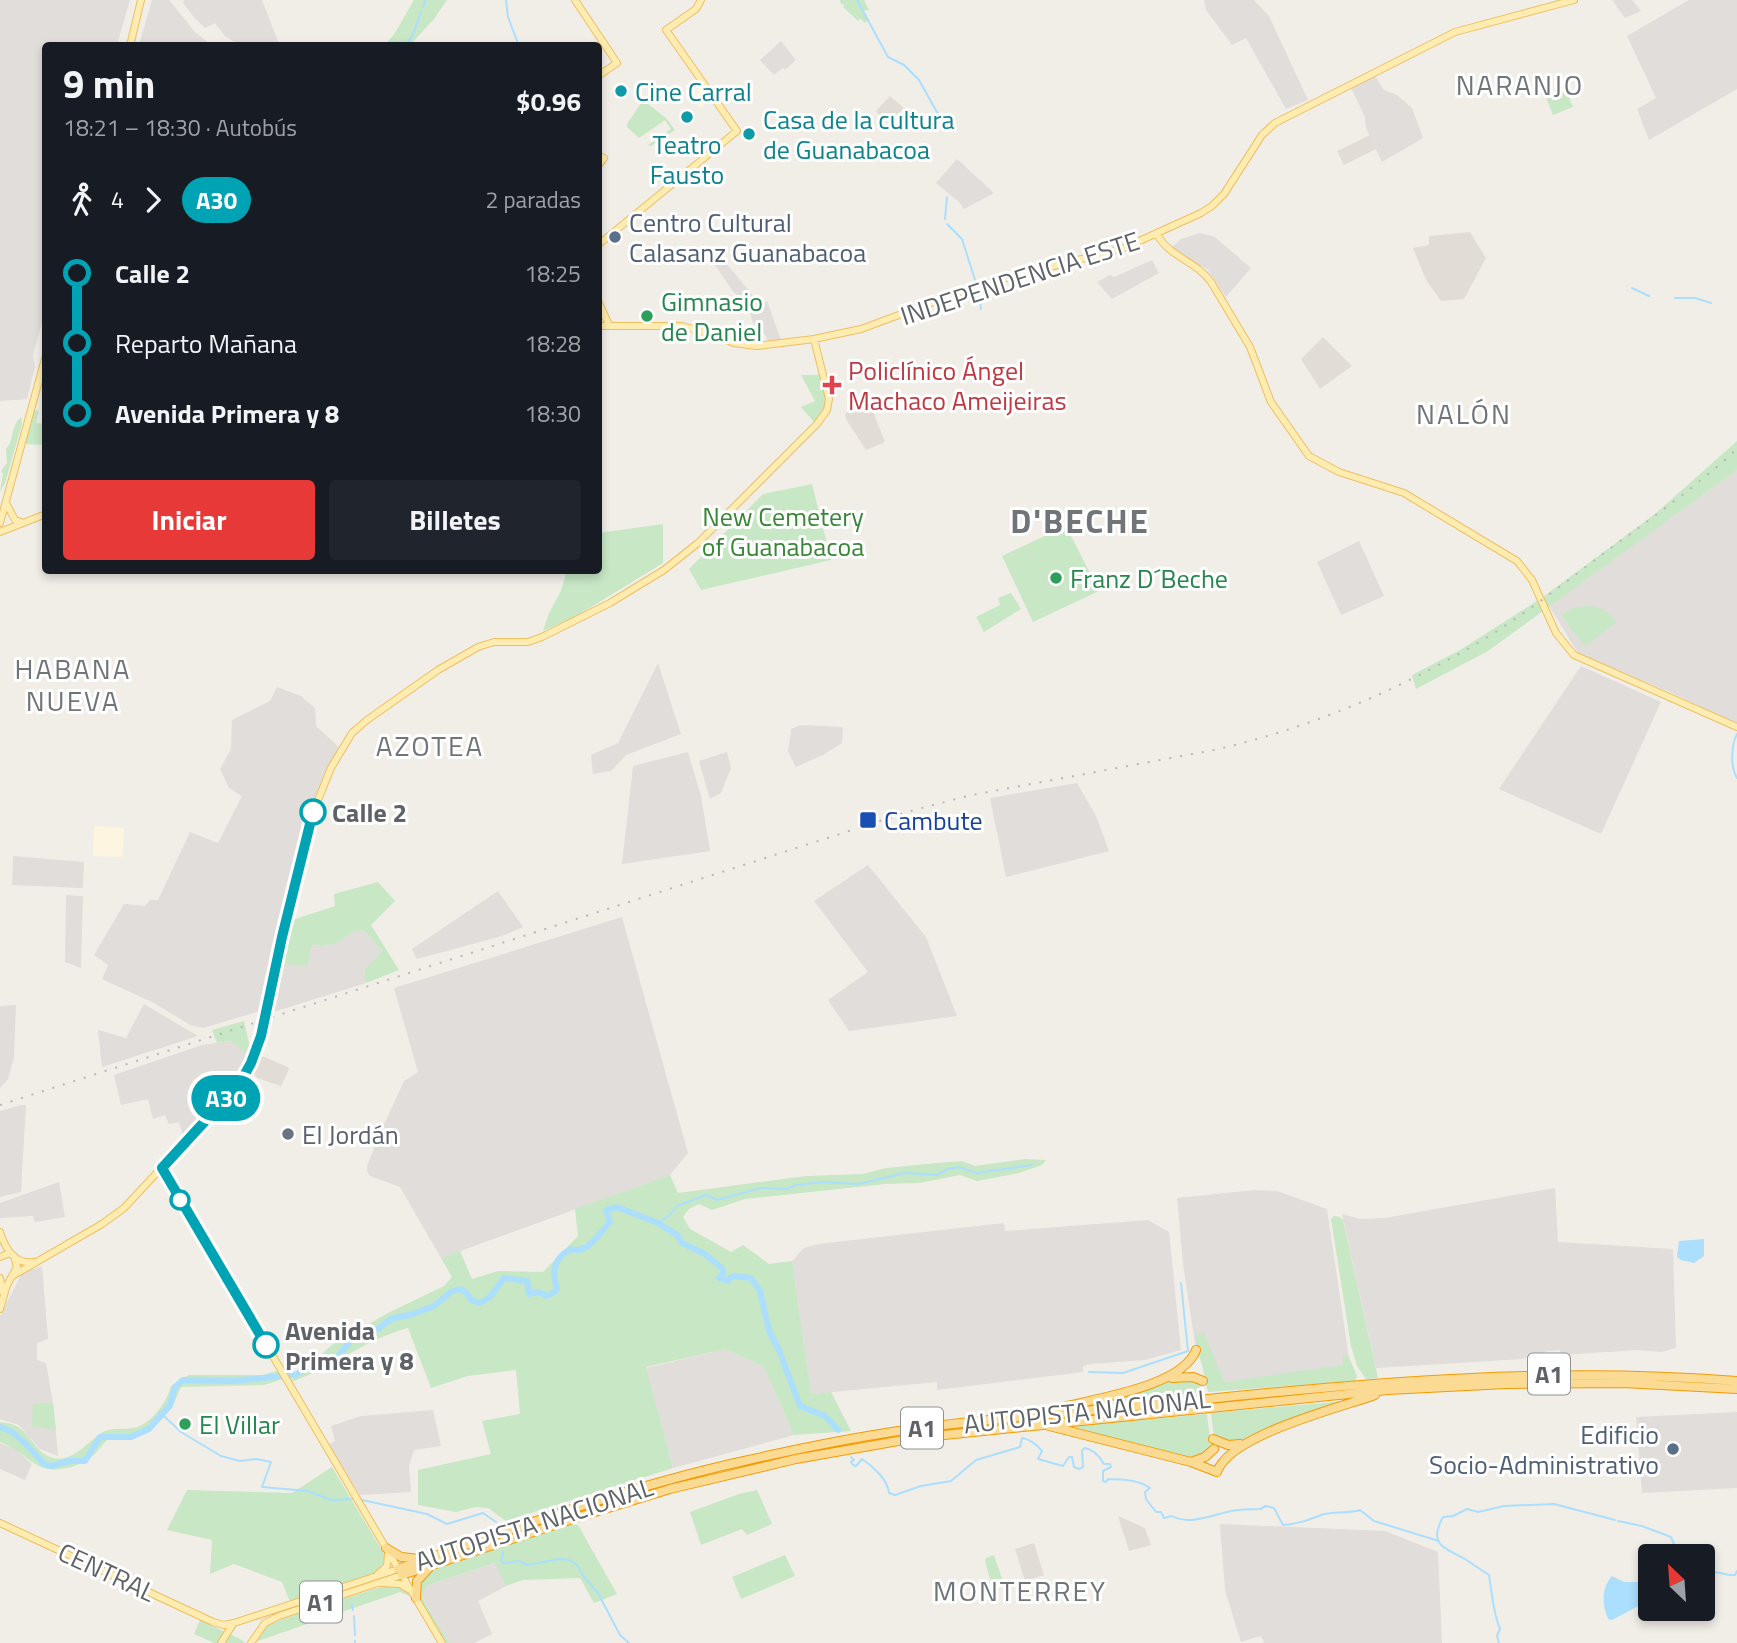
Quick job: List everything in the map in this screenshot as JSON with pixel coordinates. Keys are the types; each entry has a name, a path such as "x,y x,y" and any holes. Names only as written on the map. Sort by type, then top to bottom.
{"highway":[{"path":"1168,1378 1192,1360 1196,1350"},
{"name":"AUTOPISTA NACIONAL","path":"436,1560 566,1511 701,1471 915,1429 1038,1414 1197,1405 1224,1407 1361,1393 1447,1377 1548,1374 1737,1381"},
{"path":"1038,1414 1168,1378 1185,1376 1203,1381"},
{"name":"A1","path":"1361,1393 1506,1384 1623,1382 1737,1389"},
{"path":"1213,1439 1228,1445 1242,1444 1361,1393"},
{"name":"AUTOPISTA NACIONAL","path":"400,1572 590,1513 746,1470 889,1442 1197,1405 1225,1397 1361,1393"},
{"path":"1041,1424 1191,1462 1217,1472 1222,1461 1242,1444"},
{"path":"1191,1462 1205,1457 1214,1449"},
{"path":"386,1548 405,1558 436,1560"},
{"path":"415,1598 418,1579 436,1560"}],"main road":[{"path":"131,42 141,0"},
{"path":"575,0 617,63 602,73"},
{"path":"602,242 737,131 666,30 696,9 701,0"},
{"name":"INDEPENDENCIA ESTE","path":"602,326 682,326 746,346 814,340 861,329 980,285 1124,248 1200,213 1219,200 1262,135 1275,122 1455,32 1574,0"},
{"path":"1157,234 1166,247 1203,272 1211,282 1250,347 1271,402 1309,456 1339,471 1405,493 1517,561 1531,580 1556,633 1574,655 1737,727"},
{"path":"602,310 609,325"},
{"path":"3,1298 0,1279 4,1281 12,1277 116,1215 240,1083 261,1036 282,937 314,810 331,768 352,733 428,677 478,647 494,642 528,642 542,637 610,603 684,555 714,528 827,411 828,394 814,340"},
{"path":"0,523 42,370"},
{"path":"6,503 15,520 26,522"},
{"path":"0,532 42,516"},
{"path":"162,1168 442,1643"},
{"path":"0,1232 18,1264 0,1309"},
{"path":"0,1249 0,1256 12,1255 24,1263 38,1261"},
{"name":"CENTRAL","path":"0,1523 213,1622"},
{"path":"371,1582 387,1566 386,1548"},
{"name":"AUTOPISTA NACIONAL","path":"251,1643 265,1623 279,1616 400,1572"},
{"path":"371,1582 400,1584 407,1587 415,1598"},
{"name":"AUTOPISTA NACIONAL","path":"213,1622 224,1625 234,1623 371,1582"},
{"path":"221,1643 234,1623"}],"shaded area":[{"path":"0,0 130,0 118,42 42,42 42,322 33,355 35,367 27,399 0,401"},
{"path":"152,0 169,0 194,31 207,42 140,42"},
{"path":"184,0 262,0 278,42 236,42 225,36 215,23 205,28 183,3"},
{"path":"1204,0 1254,0 1269,16 1308,100 1286,109 1246,38 1232,45 1206,10"},
{"path":"1612,0 1632,0 1641,11 1625,18"},
{"path":"1689,0 1737,0 1737,89 1649,140 1637,109 1656,98 1627,36"},
{"path":"781,41 796,60 774,75 760,60"},
{"path":"1375,76 1384,90 1397,95 1412,108 1423,138 1382,162 1351,88"},
{"path":"697,79 711,98 701,108 685,91"},
{"path":"890,96 904,108 892,120 888,120 884,115 881,118 876,111"},
{"path":"1370,135 1376,149 1344,165 1337,151"},
{"path":"957,159 994,193 964,209 936,183"},
{"path":"1470,232 1486,258 1464,299 1441,301 1426,280 1413,248 1429,245 1429,236"},
{"path":"1200,233 1215,237 1251,268 1226,297 1207,269 1170,249 1181,239"},
{"path":"721,257 760,304 767,301 781,340 768,342 766,336 753,323 749,308 732,290 713,262"},
{"path":"1152,260 1159,273 1112,299 1097,282 1110,275 1114,277"},
{"path":"1323,337 1352,366 1320,389 1301,359"},
{"path":"857,405 871,406 885,442 866,450 845,415 850,408"},
{"path":"1737,470 1737,724 1578,653 1549,606"},
{"path":"1359,541 1384,596 1341,615 1317,562"},
{"path":"658,663 681,734 626,755 611,771 593,774 591,755 618,743"},
{"path":"1581,666 1661,702 1601,834 1499,789"},
{"path":"277,687 301,696 315,708 316,726 341,749 324,781 286,922 311,946 335,944 353,932 365,930 382,951 364,970 366,983 267,1014 260,1011 203,1028 190,1025 154,1003 102,979 108,965 94,955 124,904 145,906 150,900 158,900 190,832 218,843 242,796 229,788 220,769 231,749 232,720 270,701"},
{"path":"801,725 843,727 842,743 796,767 788,752 791,729"},
{"path":"688,752 701,796 710,851 622,864 633,766"},
{"path":"727,752 731,768 721,793 710,799 699,761"},
{"path":"1077,783 1096,816 1109,851 1006,877 990,798"},
{"path":"94,826 124,828 123,857 93,856"},
{"path":"13,856 84,862 83,888 12,885"},
{"path":"868,865 926,937 957,1016 849,1031 828,1000 868,972 814,901"},
{"path":"498,891 523,927 502,936 417,959 412,949"},
{"path":"66,895 83,896 81,968 65,962"},
{"path":"622,917 688,1153 670,1175 441,1258 400,1187 370,1176 367,1171 381,1131 404,1081 418,1072 394,988"},
{"path":"144,1004 198,1036 102,1067 98,1030 126,1038"},
{"path":"16,1005 14,1057 8,1079 0,1088 0,1006"},
{"path":"231,1041 249,1056 241,1074 183,1136 179,1122 169,1124 165,1115 153,1119 148,1099 121,1105 114,1075 202,1045"},
{"path":"260,1055 288,1067 281,1086 257,1078 251,1069 254,1060"},
{"path":"26,1105 21,1192 0,1197 0,1111"},
{"path":"59,1182 65,1217 35,1222 33,1216 0,1218 0,1203"},
{"path":"1555,1188 1558,1242 1673,1249 1676,1348 1662,1352 1638,1350 1561,1355 1560,1350 1522,1359 1376,1368 1342,1214 1360,1219 1385,1218"},
{"path":"1255,1190 1277,1191 1327,1209 1350,1365 1210,1384 1196,1350 1183,1264 1177,1198"},
{"path":"1148,1220 1169,1232 1181,1350 1145,1360 1091,1364 1083,1366 1083,1372 937,1390 937,1382 811,1394 792,1261 804,1248 818,1244 1004,1223 1005,1231"},
{"path":"42,1266 48,1339 37,1343 37,1360 46,1363 58,1456 40,1449 19,1425 0,1419 0,1316 22,1273"},
{"path":"725,1349 764,1367 794,1435 673,1468 646,1368"},
{"path":"433,1410 441,1446 414,1450 409,1466 411,1492 360,1495 329,1444 335,1441 331,1426 361,1416"},
{"path":"1737,1412 1737,1488 1642,1493 1636,1417"},
{"path":"0,1443 15,1449 32,1464 25,1480 0,1469"},
{"path":"1118,1516 1145,1528 1151,1545 1129,1551"},
{"path":"1220,1524 1385,1531 1438,1552 1442,1643 1264,1643 1261,1636 1241,1642 1225,1590"},
{"path":"1034,1543 1044,1575 1025,1581 1015,1549"},
{"path":"496,1563 506,1586 478,1601 492,1634 474,1643 449,1643 422,1596 426,1586"}],"green space":[{"path":"414,0 447,0 413,42 388,42"},
{"path":"840,0 864,0 869,10 863,11 868,20 865,23 846,6 860,19 858,21 843,7 845,5 841,4"},
{"path":"1566,89 1573,107 1553,115 1546,97"},
{"path":"643,100 666,118 675,130 651,146 648,145 671,129 665,120 639,138 627,127"},
{"path":"801,375 820,375 824,389 825,405 814,422 801,407 815,401"},
{"path":"34,410 39,411 36,423 42,424 42,445 24,444"},
{"path":"21,417 22,424 0,492 3,474 1,471 7,463 6,449"},
{"path":"1737,441 1737,470 1488,651 1416,689 1412,675 1460,650 1540,599 1655,514"},
{"name":"New Cemetery of Guanabacoa","path":"812,484 831,560 701,590 689,569 763,494"},
{"path":"663,524 663,563 575,617 543,631 566,574 602,574 602,533"},
{"name":"Franz D´Beche","path":"1066,526 1099,591 1033,622 1002,556"},
{"path":"1011,593 1021,609 984,632 976,617 1000,605 998,598"},
{"path":"1591,606 1605,610 1617,622 1585,646 1561,615 1575,607"},
{"path":"378,882 395,901 371,925 399,970 366,983 364,970 382,951 364,930 353,932 335,944 311,946 307,966 278,963 286,922 335,906 334,894"},
{"path":"244,1021 251,1052 249,1056 231,1041 217,1043 212,1030"},
{"path":"1025,1159 1046,1160 1042,1165 1019,1173 977,1181 960,1175 919,1183 885,1184 745,1199 712,1210 699,1204 689,1209 683,1217 690,1229 731,1252 743,1245 769,1264 792,1261 811,1394 831,1392 851,1431 794,1435 764,1367 725,1349 646,1367 673,1468 506,1521 488,1508 476,1507 456,1512 418,1505 418,1470 491,1454 482,1421 520,1414 516,1370 468,1376 431,1388 408,1328 377,1339 288,1383 332,1345 388,1313 444,1286 452,1277 441,1258 460,1251 472,1279 498,1271 543,1272 578,1236 575,1209 670,1175 678,1193 806,1176 863,1174 886,1168 962,1161 975,1166"},
{"path":"1334,1216 1343,1220 1378,1378 1366,1379 1357,1366 1351,1346 1331,1219"},
{"path":"1204,1333 1224,1382 1343,1365 1343,1355 1348,1355 1357,1376 1355,1381 1208,1392 1195,1335"},
{"path":"277,1371 283,1379 264,1385 181,1387 172,1408 156,1425 126,1439 108,1439 90,1458 71,1467 43,1468 0,1442 0,1422 21,1429 47,1456 66,1458 104,1432 132,1428 148,1421 166,1398 171,1386 189,1375 262,1375"},
{"path":"1188,1379 1200,1383 1202,1393 1073,1407 1169,1380"},
{"path":"1356,1400 1240,1443 1214,1437 1211,1413"},
{"path":"53,1403 56,1430 32,1426 33,1404"},
{"path":"1199,1405 918,1434 918,1432"},
{"path":"1207,1414 1211,1448 1196,1460 1065,1427"},
{"path":"332,1467 385,1556 384,1565 376,1573 290,1602 282,1582 234,1564 210,1574 212,1540 167,1530 187,1490 292,1493"},
{"path":"737,1467 640,1493 443,1558 639,1492"},
{"path":"757,1490 772,1524 747,1535 742,1529 701,1545 690,1512"},
{"path":"573,1524 578,1525 617,1594 594,1603 580,1578 523,1580 506,1586 495,1563 426,1586 422,1597 449,1643 444,1643 419,1597 422,1576 435,1568"},
{"path":"785,1555 795,1576 741,1599 732,1577"},
{"path":"994,1555 1004,1584 998,1586 999,1590 994,1592 985,1562 986,1558"},
{"path":"388,1585 406,1588 414,1598 400,1592 255,1642 265,1626"},
{"path":"200,1620 245,1643 214,1643 194,1634"}],"water":[{"path":"1704,1239 1704,1256 1694,1263 1677,1257 1679,1241"},
{"path":"1612,1576 1624,1582 1638,1582 1638,1606 1612,1620 1608,1619 1604,1597"}],"waterway":[{"path":"423,7 426,0"},
{"path":"506,0 508,17 517,42"},
{"path":"857,0 888,57 904,65 919,80 938,114"},
{"path":"408,42 421,12"},
{"path":"945,219 947,197"},
{"path":"947,224 962,239 976,283"},
{"path":"1632,288 1649,296"},
{"path":"978,289 981,309"},
{"path":"1675,298 1695,298 1711,303"},
{"path":"1737,734 1732,756 1737,778"},
{"path":"658,1223 677,1206 706,1195 717,1200 761,1188 787,1189 796,1185 823,1182 858,1184 905,1173 937,1175 958,1167 977,1173 1032,1165"},
{"path":"0,1427 12,1432 44,1464 51,1466 69,1461 85,1461 100,1437 131,1437 149,1429 170,1405 175,1387 183,1380 231,1381 295,1375 337,1357 355,1336 378,1329 391,1319 434,1306 451,1292 460,1289 467,1293 471,1300 480,1303 490,1297 504,1278 527,1281 529,1294 538,1292 547,1296 556,1291 554,1271 561,1256 571,1249 583,1249 593,1242 610,1222 606,1210 617,1207 658,1223 677,1235 682,1243 705,1254 723,1269 719,1278 728,1281 732,1276 751,1278 760,1291 769,1331 800,1406 825,1416 838,1430"},
{"path":"1089,1372 1123,1373 1188,1351 1181,1283"},
{"path":"160,1417 165,1417 181,1432 221,1456 240,1461 257,1459 271,1462 262,1487 308,1491 331,1500 354,1499"},
{"path":"851,1457 854,1460 851,1462 853,1465 856,1466 862,1459 871,1465 883,1478 889,1493 895,1495 921,1486 951,1481 976,1460 1020,1447 1022,1438 1042,1451 1038,1459 1063,1466 1069,1457 1072,1457 1074,1467 1079,1469 1083,1467 1082,1451 1084,1448 1090,1450 1104,1464 1110,1464 1111,1467 1103,1471 1103,1481 1130,1480 1150,1488 1145,1492 1146,1499 1164,1518 1172,1516 1194,1520 1266,1506 1274,1508 1283,1525 1326,1514 1360,1510 1374,1521 1439,1541"},
{"path":"362,1500 427,1514 447,1524 483,1513 496,1522"},
{"path":"1499,1643 1497,1636 1500,1629 1489,1575 1441,1545 1437,1534 1443,1517 1453,1516 1467,1509 1478,1512 1504,1506 1554,1504 1615,1520"},
{"path":"1618,1521 1642,1526 1671,1537 1674,1544"},
{"path":"503,1552 501,1561 504,1563 519,1561 527,1565 559,1559 570,1560 577,1565 598,1593 620,1635 629,1643"},
{"path":"1715,1572 1735,1575 1737,1571"},
{"path":"352,1605 353,1610"},
{"path":"354,1616 355,1635"}],"railway":[{"path":"0,1105 914,810 972,795 1214,750 1282,731 1348,708 1412,679 1491,635 1674,501 1737,449"}],"bus line":[{"name":"A30","path":"266,1345 162,1168 246,1075 261,1036 313,812"}],"place":[{"name":"Cine Carral","path":"621,91"},
{"name":"Teatro Fausto","path":"687,117"},
{"name":"Casa de la cultura de Guanabacoa","path":"749,134"},
{"name":"Centro Cultural Calasanz Guanabacoa","path":"615,237"},
{"name":"Gimnasio de Daniel","path":"647,316"},
{"name":"Policlínico Ángel Machaco Ameijeiras","path":"832,385"},
{"name":"Franz D´Beche","path":"1056,578"},
{"name":"Calle 2","path":"313,812"},
{"name":"Cambute","path":"868,820"},
{"name":"El Jordán","path":"288,1134"},
{"name":"Avenida Primera y 8","path":"266,1345"},
{"name":"El Villar","path":"185,1424"},
{"name":"Edificio Socio-Administrativo","path":"1673,1449"}],"district":[{"name":"NARANJO","path":"1520,84"},
{"name":"NALÓN","path":"1464,413"},
{"name":"D'BECHE","path":"1080,521"},
{"name":"HABANA NUEVA","path":"73,684"},
{"name":"AZOTEA","path":"430,745"},
{"name":"MONTERREY","path":"1020,1590"}]}
